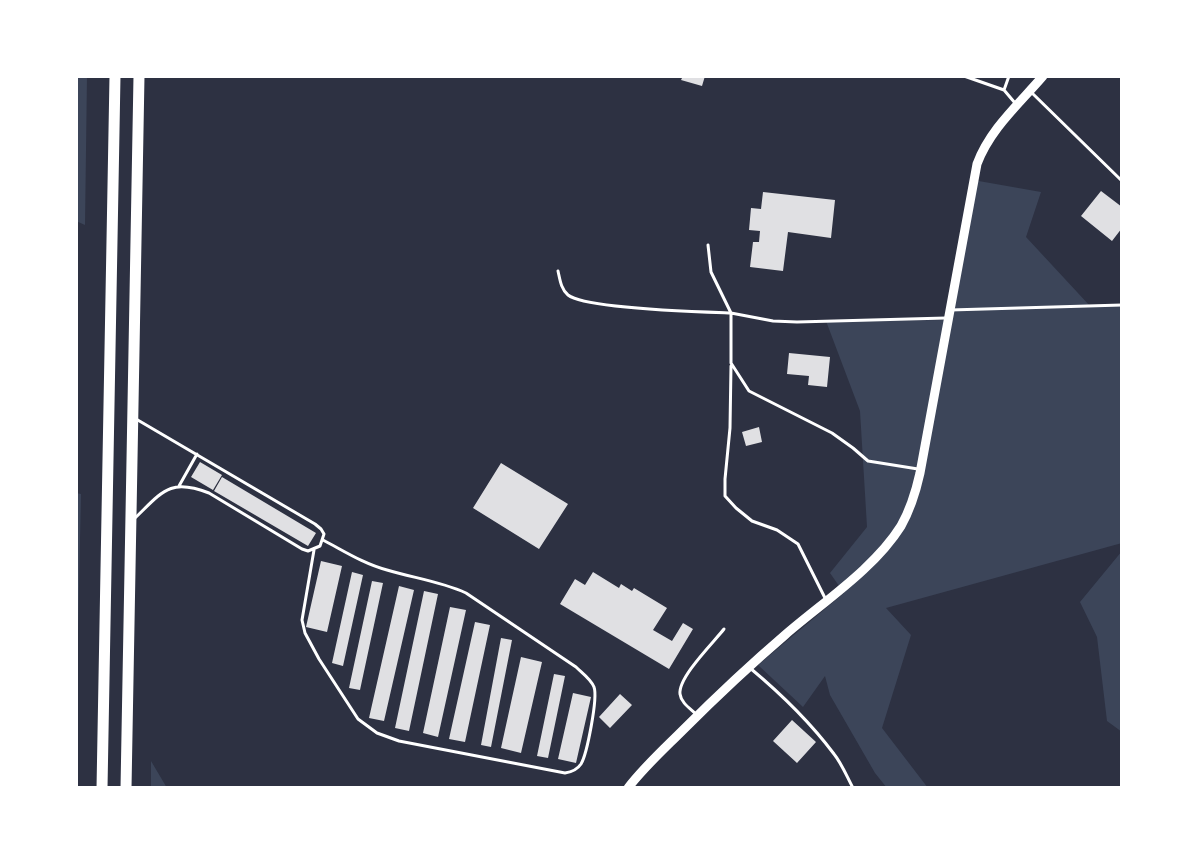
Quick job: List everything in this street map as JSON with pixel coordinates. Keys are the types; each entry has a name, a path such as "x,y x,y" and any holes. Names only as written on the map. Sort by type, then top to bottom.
{"highway":[{"path":"102,788 115,76"},
{"path":"126,788 139,76"}],"street":[{"path":"628,788 646,767 697,716 750,667 862,570 889,542 900,527 910,506 921,469 977,164 981,152 993,133 1044,76"}],"lane":[{"path":"964,76 1004,90 1018,105"},
{"path":"1004,90 1009,76"},
{"path":"1030,91 1122,181"},
{"path":"708,245 711,272 731,313 730,428 725,496 752,521 777,530 798,544 826,600"},
{"path":"558,271 562,287 569,296 611,307 731,313 797,322 1122,305"},
{"path":"731,364 749,391 832,433 854,448 868,461 921,469"},
{"path":"131,522 166,489 179,486 195,488 209,493 308,551 320,546 324,534 315,524 133,417"},
{"path":"179,486 196,454"},
{"path":"314,550 302,620 305,633 319,659 358,719 377,733 399,741 565,773 575,771 582,763 585,754 595,704 594,686 587,677 576,667 466,593 446,584 386,570 357,558 323,540"},
{"path":"697,716 684,703 680,694 682,684 724,629"},
{"path":"750,667 812,728 835,755 854,788"}],"shaded area":[{"path":"76,76 87,76 85,225 76,221"},
{"path":"973,180 1041,192 1026,237 1090,306 1122,306 1122,543 886,608 911,635 882,728 928,788 887,788 875,773 830,695 825,676 803,707 758,665 844,593 830,573 867,527 860,411 826,321 948,320"},
{"path":"76,493 81,494 76,726"},
{"path":"1122,551 1122,732 1107,721 1097,637 1080,602"},
{"path":"151,761 167,788 151,788"}],"building":[{"path":"683,76 705,76 702,86 681,80"},
{"path":"1101,191 1122,207 1122,228 1112,241 1081,216"},
{"path":"763,192 835,200 831,238 788,232 783,271 750,267 753,242 759,242 760,231 749,230 751,208 761,209"},
{"path":"789,353 830,357 827,387 808,385 809,376 787,374"},
{"path":"759,427 762,442 746,446 742,432"},
{"path":"200,462 222,475 213,490 191,477"},
{"path":"501,463 568,504 539,549 473,508"},
{"path":"222,477 316,533 308,546 214,491"},
{"path":"321,561 342,566 327,632 306,627"},
{"path":"352,572 363,575 343,666 332,663"},
{"path":"593,572 619,588 621,584 632,591 634,588 667,608 653,630 672,641 683,623 693,629 669,669 560,604 575,579 585,585"},
{"path":"372,581 383,583 360,690 349,688"},
{"path":"399,586 414,590 384,721 369,718"},
{"path":"424,591 438,594 409,731 395,728"},
{"path":"450,607 466,610 438,737 423,733"},
{"path":"475,622 490,625 465,742 449,739"},
{"path":"501,638 512,640 491,747 481,745"},
{"path":"521,657 542,662 521,753 501,748"},
{"path":"554,674 565,676 548,758 537,756"},
{"path":"573,693 591,697 576,763 558,759"},
{"path":"620,694 632,705 610,728 599,717"},
{"path":"792,720 816,742 797,763 773,741"}]}
